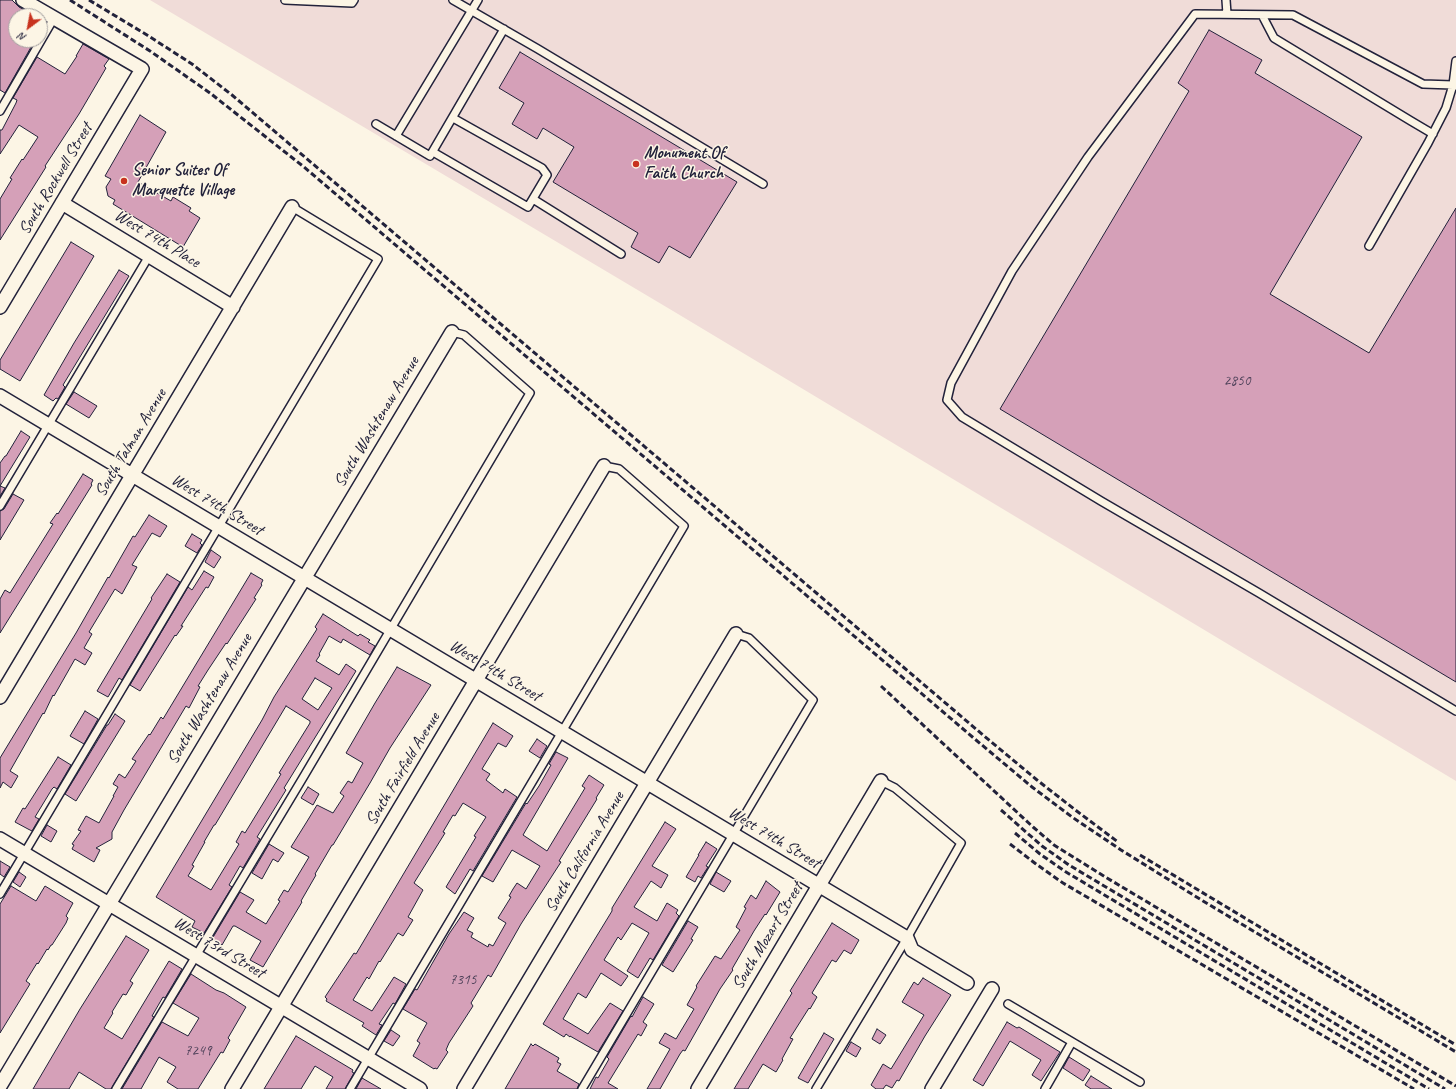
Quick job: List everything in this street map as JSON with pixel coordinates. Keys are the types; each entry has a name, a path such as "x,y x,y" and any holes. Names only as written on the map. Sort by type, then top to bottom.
{"street":[{"path":"23,0 54,18"},
{"name":"South Rockwell Street","path":"0,307 142,69 54,18"},
{"name":"West 74th Place","path":"62,203 233,307"},
{"name":"South Talman Avenue","path":"0,697 292,207"},
{"name":"South Washtenaw Avenue","path":"0,1086 452,332"},
{"name":"West 74th Street","path":"0,396 907,938 912,950 967,983"},
{"name":"South Fairfield Avenue","path":"232,1089 604,466"},
{"name":"South California Avenue","path":"464,1089 736,634"},
{"name":"South Mozart Street","path":"698,1089 881,781"},
{"name":"West 73rd Street","path":"0,839 420,1089"},
{"path":"932,1089 992,989"}],"lane":[{"path":"286,0 352,3 354,0"},
{"path":"453,0 763,184"},
{"path":"396,136 478,0"},
{"path":"1226,0 1227,14"},
{"path":"1454,85 1423,84 1293,15 1195,14 1088,156 1012,271 951,383 947,400 962,417 1456,711"},
{"path":"1262,14 1274,38 1433,134"},
{"path":"0,111 54,18"},
{"path":"376,124 430,156 504,29"},
{"path":"1369,246 1433,134 1446,108 1454,85 1456,61"},
{"path":"433,152 528,207 533,199 547,175 542,168 453,118"},
{"path":"533,199 621,254"},
{"path":"0,894 378,259 292,207"},
{"path":"0,506 149,256"},
{"path":"116,1089 530,393 464,335 452,332"},
{"path":"350,1089 684,526 619,469 604,466"},
{"path":"582,1089 813,700 749,638 736,634"},
{"path":"816,1089 907,938 961,843 894,788 881,781"},
{"path":"1008,1004 1140,1082"},
{"path":"1045,1089 1072,1042"}],"shaded area":[{"path":"150,0 1456,0 1456,781 673,311"}],"building":[{"path":"0,0 12,0 21,8 8,8 8,48 30,48 5,93 0,90"},
{"path":"1209,30 1262,60 1255,73 1362,137 1270,294 1369,353 1456,208 1456,682 1000,409 1189,91 1178,83"},
{"path":"83,44 109,59 104,66 106,68 0,240 0,199 12,179 10,178 38,137 19,125 0,154 0,130 2,130 16,103 17,100 13,98 37,57 65,74"},
{"name":"Monument Of Faith Church","path":"520,52 737,182 690,258 669,246 659,263 631,247 638,233 553,182 574,147 543,128 537,139 512,124 524,103 499,88"},
{"name":"Senior Suites Of Marquette Village","path":"140,115 166,132 138,182 171,201 173,197 191,208 189,211 200,218 183,247 113,204 115,200 108,196 106,187 111,179 105,176"},
{"path":"71,242 94,256 20,381 0,369 0,360"},
{"path":"119,270 129,276 63,385 65,387 58,399 56,398 53,401 44,395"},
{"path":"74,392 97,406 89,418 66,404"},
{"path":"21,431 30,437 0,486 0,463"},
{"path":"83,474 93,480 92,485 0,633 0,599 5,590 10,593 53,524 50,523 57,513 58,514"},
{"path":"0,486 5,488 0,496"},
{"path":"13,494 24,500 0,540 0,511 4,509"},
{"path":"149,515 167,526 160,537 152,533 132,565 137,567 122,594 115,589 89,632 92,634 84,648 92,653 85,665 75,659 10,771 18,776 11,788 3,782 0,788 0,758 133,536 135,537"},
{"path":"192,534 202,540 200,543 202,545 197,553 185,546"},
{"path":"211,550 221,557 214,568 205,562"},
{"path":"204,571 214,577 208,588 206,587 181,626 183,626 176,636 175,635 140,691 130,685 188,587 192,590"},
{"path":"251,573 263,580 262,585 254,598 256,599 198,686 200,687 189,708 186,706 124,810 112,832 112,839 96,848 100,850 94,862 72,849 74,845 72,844 81,831 78,830 86,816 99,823 118,787 113,784 119,774 125,778 136,761 132,759 161,717 163,719"},
{"path":"167,574 180,582 122,680 119,678 108,697 97,691 152,599 151,598"},
{"path":"323,614 358,636 360,634 370,640 368,642 375,646 370,655 343,639 341,643 329,636 316,661 339,675 346,664 356,671 284,788 286,790 257,837 260,839 243,868 240,866 229,885 232,887 204,933 192,927 195,921 156,897 262,720 274,697 317,629 315,627","holes":["315,678 332,688 318,710 302,699","286,706 310,721 310,723 279,773 281,774 245,833 242,831 236,842 239,844 211,890 188,876 194,866 192,865 214,825"]},
{"path":"397,667 431,685 390,748 332,845 315,874 316,875 301,901 302,902 263,967 250,960 261,941 235,926 233,926 222,945 212,939 240,892 254,900 246,912 266,924 280,901 278,900 284,890 288,892 309,857 291,847 317,805 333,813 344,796 340,793 348,781 352,783 363,763 346,753"},
{"path":"85,711 98,719 84,744 70,736"},
{"path":"115,714 125,721 76,801 65,794"},
{"path":"493,723 513,736 506,747 498,743 482,769 490,774 486,780 503,793 505,789 517,797 473,871 470,869 455,894 446,887 476,837 474,836 486,817 463,803 455,816 453,815 443,832 445,833 414,883 423,890 408,917 413,920 403,936 398,933 369,979 367,977 353,1000 372,1011 394,977 406,984 395,1004 393,1003 379,1024 382,1025 376,1035 362,1026 364,1023 326,1001 327,999 325,997 354,953 356,954"},
{"path":"537,739 547,746 540,758 529,751"},
{"path":"556,752 568,758 523,835 547,851 585,788 582,786 589,775 604,785 559,861 561,862 521,924 491,977 488,975 471,1003 473,1006 449,1043 446,1050 448,1052 437,1069 434,1069 413,1056 420,1043 417,1041 427,1023 403,1009 415,989 417,990 449,934 464,912 474,918 467,930 473,933 471,937 488,947 489,944 493,946 506,923 498,918 511,897 509,896 513,889 517,883 526,889 540,866 512,850 493,882 482,876 526,803 527,804 539,786 551,765 549,764"},
{"path":"58,757 71,765 57,789 54,787 52,789 35,817 39,819 32,831 15,822"},
{"path":"308,787 319,794 313,805 301,798"},
{"path":"665,822 676,829 652,866 668,875 661,888 651,881 634,907 657,921 667,903 678,910 676,913 679,916 653,960 650,958 638,978 627,971 649,933 632,923 621,940 618,937 604,960 628,976 621,986 601,973 586,998 578,993 563,1019 588,1034 610,1003 623,1011 598,1052 566,1034 564,1037 543,1024"},
{"path":"47,825 57,831 51,842 41,836"},
{"path":"706,842 717,849 706,866 708,867 701,878 698,876 695,882 686,877"},
{"path":"269,844 284,853 278,862 273,859 262,879 252,873"},
{"path":"0,861 10,867 4,877 0,874"},
{"path":"19,872 26,877 20,887 13,882"},
{"path":"716,872 731,881 724,892 710,884"},
{"path":"766,881 780,892 754,931 732,969 733,970 720,989 685,1051 683,1050 680,1054 660,1089 647,1089 670,1049 659,1043 665,1033 676,1039 694,1009 687,1005 697,987 696,986 715,956 721,959 740,930 736,927 746,908 744,907 751,895 756,899"},
{"path":"11,886 36,901 45,886 73,903 66,916 68,918 66,923 26,981 30,984 0,1033 0,904"},
{"path":"688,921 698,927 691,939 693,940 673,972 662,965"},
{"path":"832,923 859,940 851,954 844,950 836,962 832,960 812,993 817,997 790,1038 793,1039 776,1072 763,1064 748,1089 734,1089 792,993 790,991"},
{"path":"126,936 149,950 130,981 133,983 126,995 123,994 104,1028 122,1039 169,961 182,969 165,998 163,997 152,1016 154,1017 111,1089 106,1089 79,1072 69,1089 33,1089 80,1009"},
{"path":"191,974 246,1007 228,1038 230,1040 223,1053 221,1052 198,1089 178,1089 167,1082 176,1067 159,1057 141,1089 122,1089 162,1022 188,1036 199,1018 173,1003"},
{"path":"923,978 951,995 899,1081 897,1080 892,1088 886,1085 883,1089 876,1089 871,1085 883,1064 891,1069 924,1015 902,1002 914,982 918,985"},
{"path":"643,997 654,1004 643,1022 647,1025 641,1036 638,1034 608,1083 618,1089 590,1089 596,1077 598,1078 609,1059 607,1057"},
{"path":"1007,1022 1017,1028 1019,1027 1060,1052 1041,1081 1032,1075 1041,1060 1010,1041 983,1086 973,1080"},
{"path":"877,1029 886,1035 880,1044 872,1039"},
{"path":"391,1030 400,1036 393,1046 384,1041"},
{"path":"824,1033 834,1039 808,1083 798,1078"},
{"path":"296,1036 353,1070 352,1072 354,1073 345,1089 326,1089 333,1077 315,1066 301,1089 264,1089"},
{"path":"851,1042 861,1048 856,1057 846,1051"},
{"path":"531,1044 533,1046 535,1044 559,1058 557,1062 561,1064 557,1071 579,1084 577,1089 505,1089"},
{"path":"1069,1057 1090,1070 1083,1081 1063,1068"},
{"path":"1091,1076 1112,1089 1091,1089 1085,1085"},
{"path":"362,1078 381,1089 356,1089"}],"railway":[{"path":"70,0 150,51 210,93 304,167 1032,787 1072,817 1121,850 1203,901 1456,1052"},
{"path":"89,0 192,64 232,95 983,735 1037,780 1118,842"},
{"path":"881,686 1054,845 1456,1086"},
{"path":"1001,810 1042,846 1069,865 1445,1089"},
{"path":"1015,833 1040,854 1066,872 1429,1089"},
{"path":"1010,844 1063,883 1414,1089"},
{"path":"1140,855 1456,1045"}],"place":[{"name":"Monument Of Faith Church","path":"636,164"},
{"name":"Senior Suites Of Marquette Village","path":"124,181"}]}
